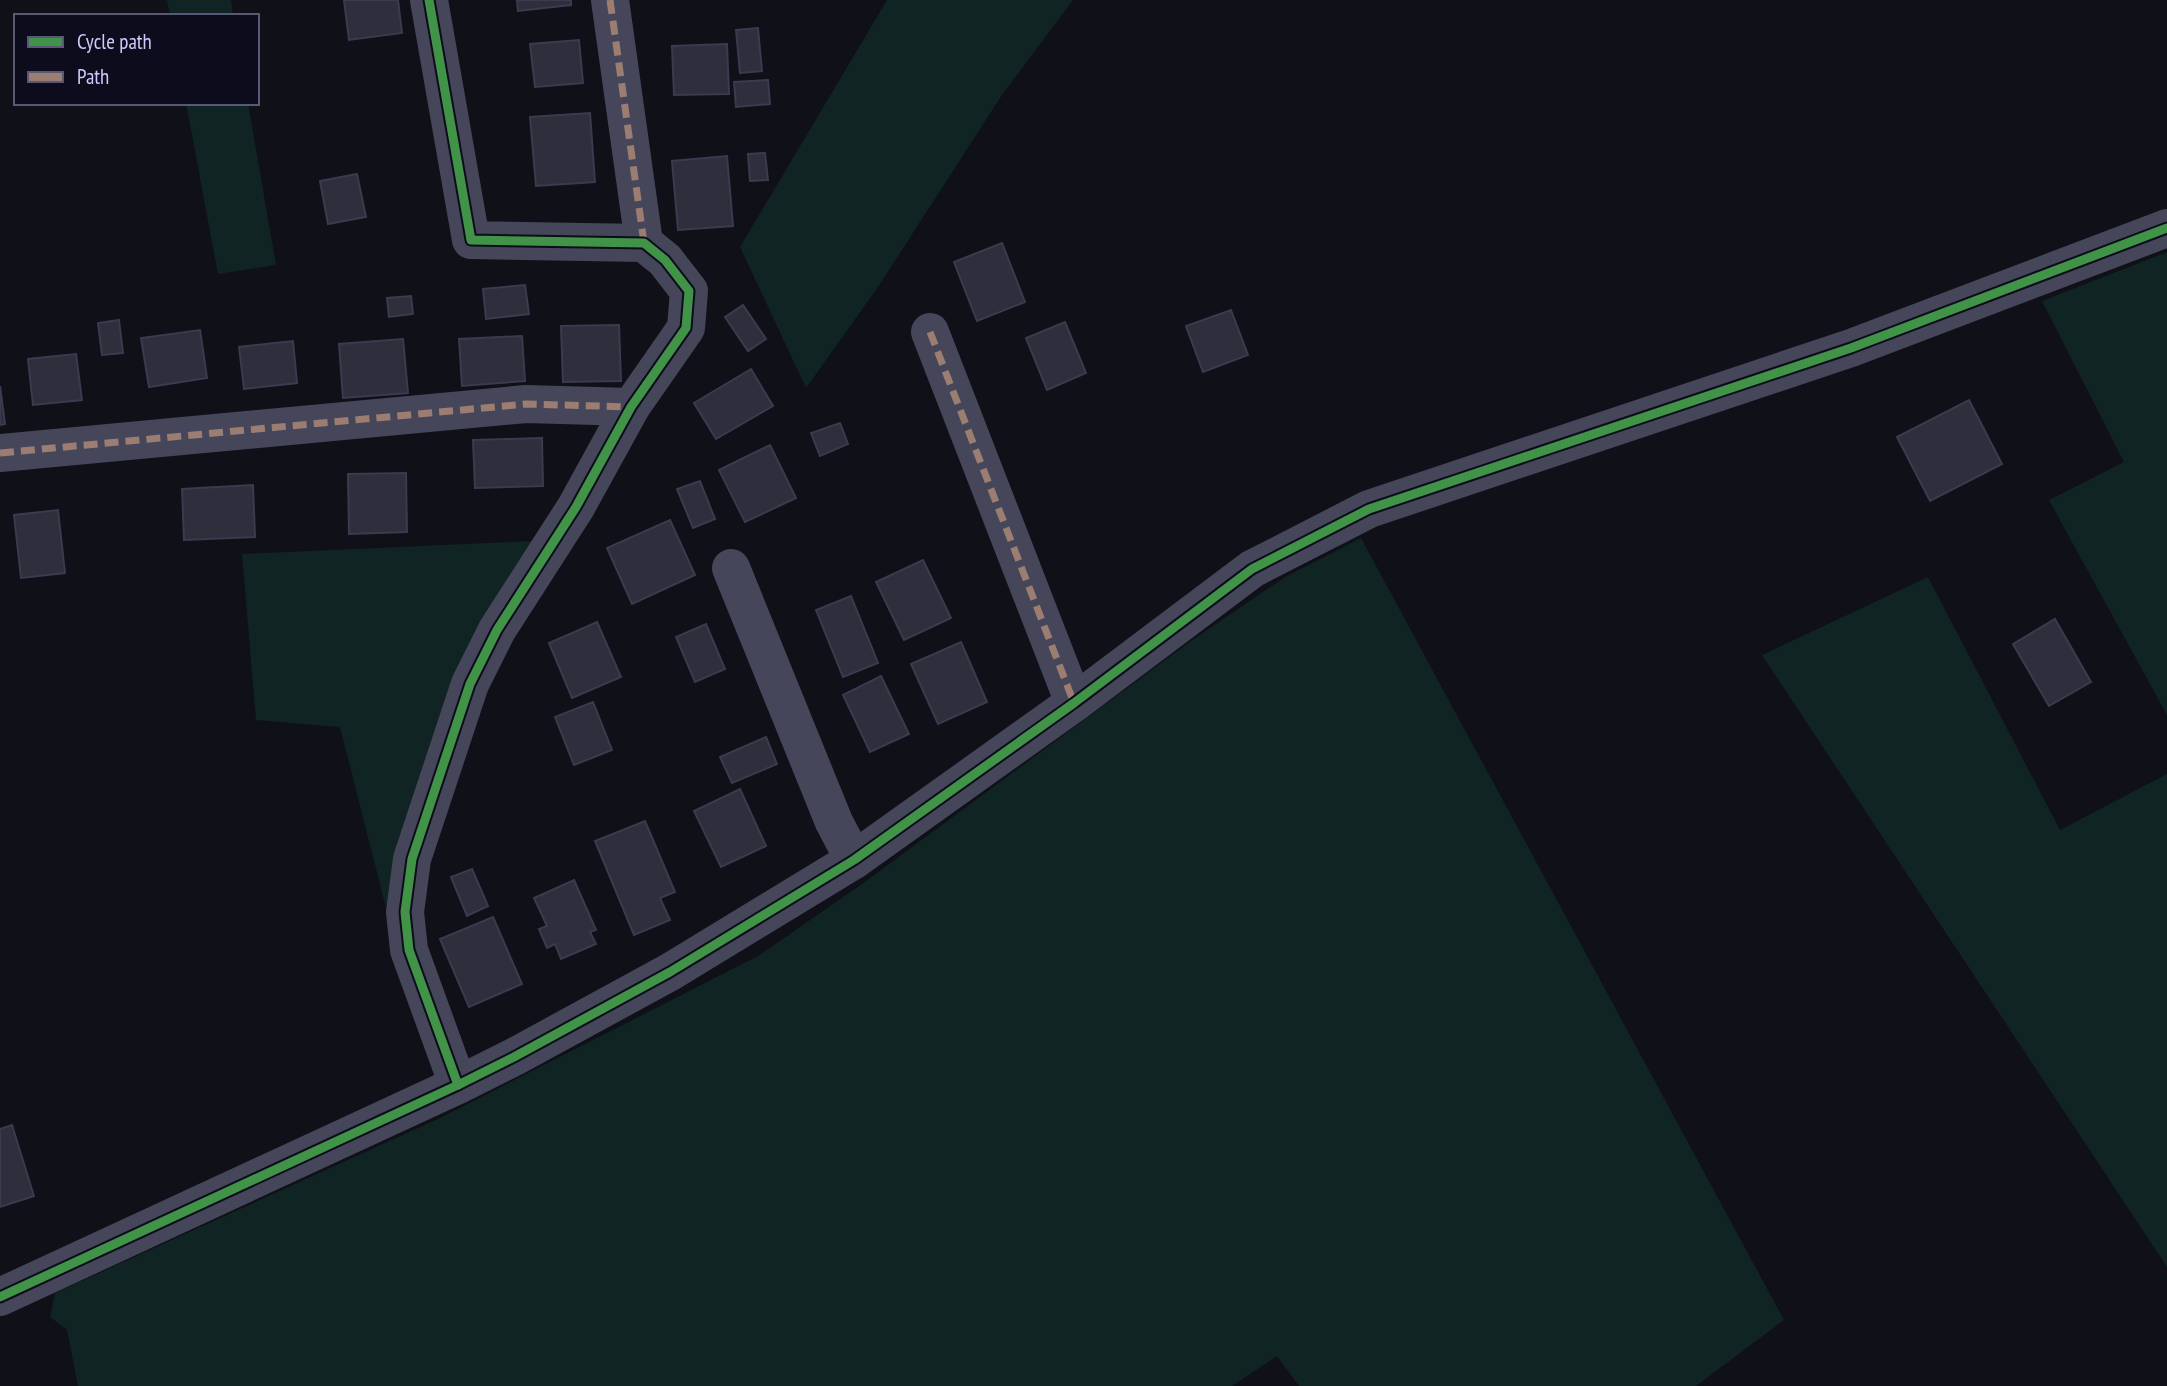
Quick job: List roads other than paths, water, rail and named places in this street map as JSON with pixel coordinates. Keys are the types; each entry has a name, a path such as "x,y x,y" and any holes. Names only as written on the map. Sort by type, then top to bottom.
{"street":[{"path":"429,0 471,240 645,243 665,260 689,291 686,328 631,407 576,507 497,630 470,684 412,859 405,912 409,950 458,1085"},
{"path":"610,0 645,243"},
{"path":"0,1297 514,1058 670,972 854,860 1074,702 1252,569 1369,509 1851,348 2167,228"},
{"path":"930,332 1074,702"},
{"path":"0,453 526,404 631,407"},
{"path":"731,568 834,822 854,860"}]}
